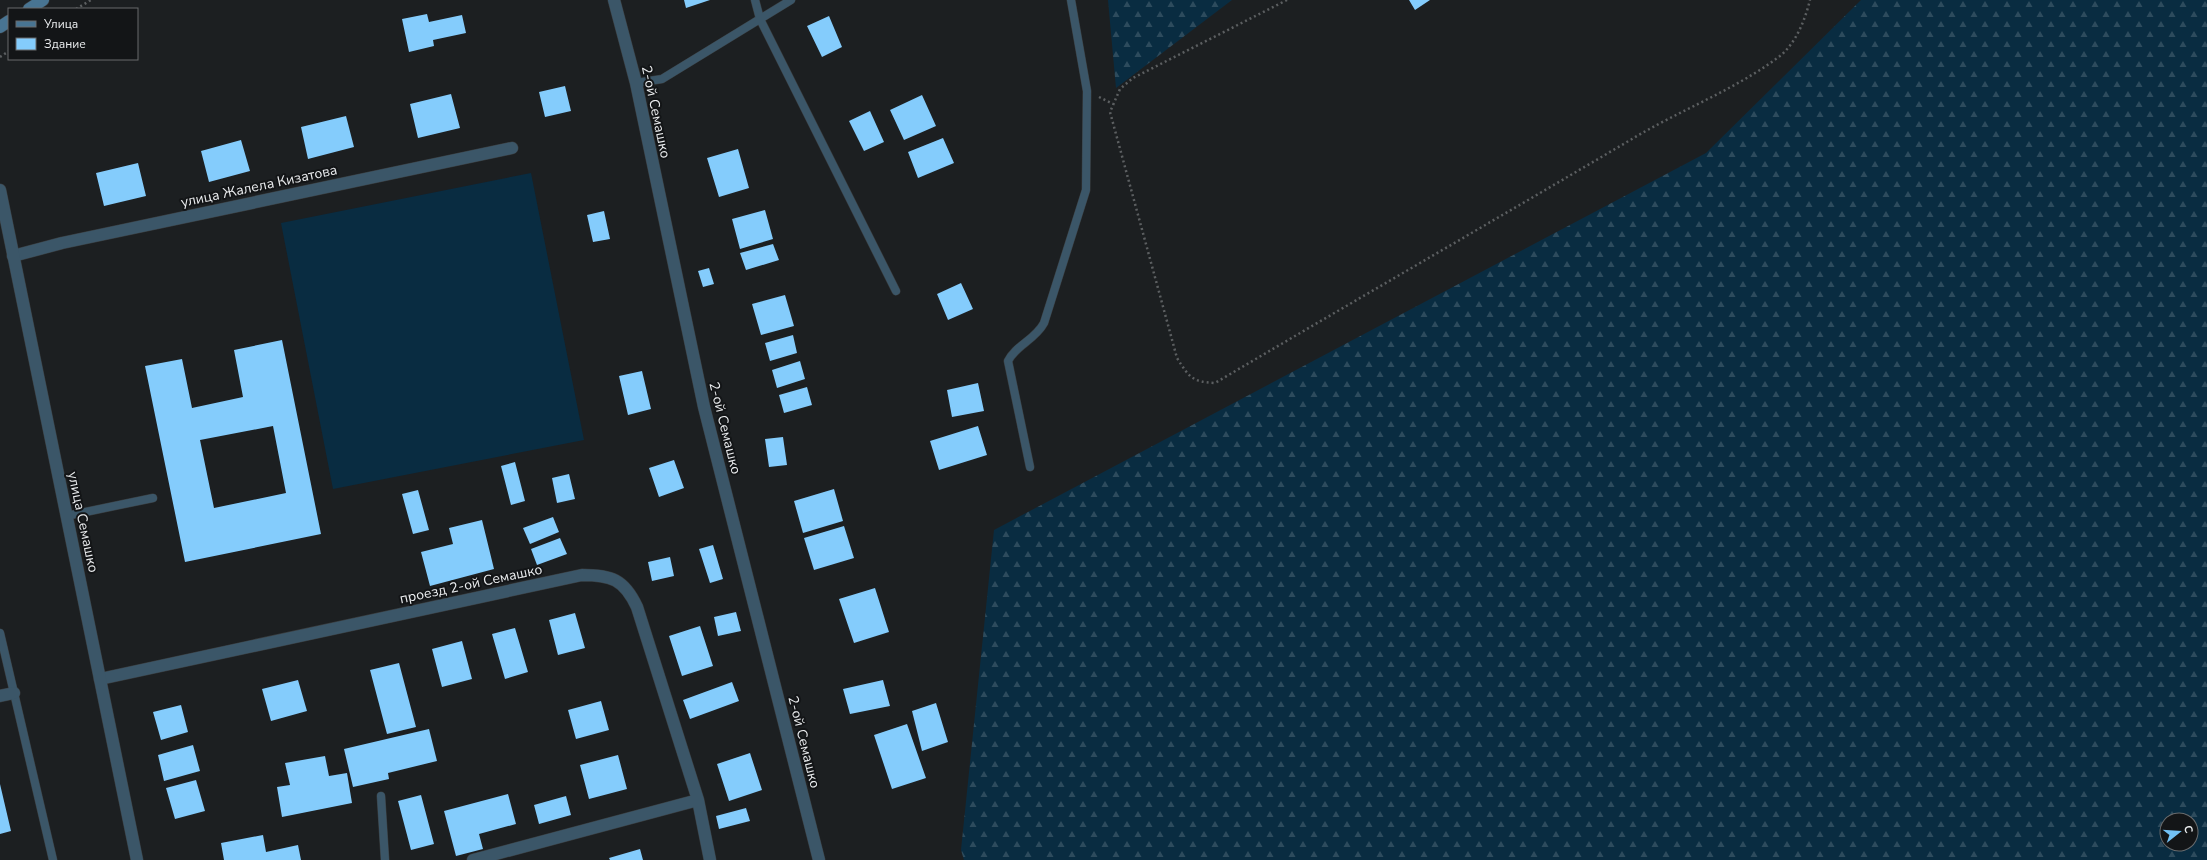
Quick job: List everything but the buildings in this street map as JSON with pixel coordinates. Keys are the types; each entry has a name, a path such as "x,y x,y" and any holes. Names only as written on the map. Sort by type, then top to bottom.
{"main road":[{"path":"31,8 43,0"}],"street":[{"name":"2-ой Семашко","path":"614,0 636,83 704,407 819,860"},
{"name":"улица Жалела Кизатова","path":"13,256 70,241 512,148"},
{"name":"улица Семашко","path":"0,190 137,860"},
{"name":"проезд 2-ой Семашко","path":"100,679 582,575 601,575 619,581 630,592 637,606 698,800 710,860"},
{"path":"0,696 14,693"},
{"path":"473,860 698,800"}],"lane":[{"path":"755,0 760,19 896,291"},
{"path":"636,83 662,79 791,0"},
{"path":"1030,467 1008,361 1015,351 1033,338 1044,323 1086,190 1088,91 1071,0"},
{"path":"66,516 153,498"},
{"path":"0,633 53,860"},
{"path":"381,796 384,860"}],"path":[{"path":"78,8 91,0"},
{"path":"1287,0 1133,78 1120,89 1110,112 1177,358 1187,374 1199,382 1215,383 1642,133 1748,76 1781,55 1794,41 1806,14 1810,0"}],"green space":[{"path":"1108,0 1232,0 1116,88"},
{"path":"1861,0 2207,0 2207,860 964,860 961,850 994,530 1706,153"},
{"path":"531,173 584,440 333,489 281,223"}]}
